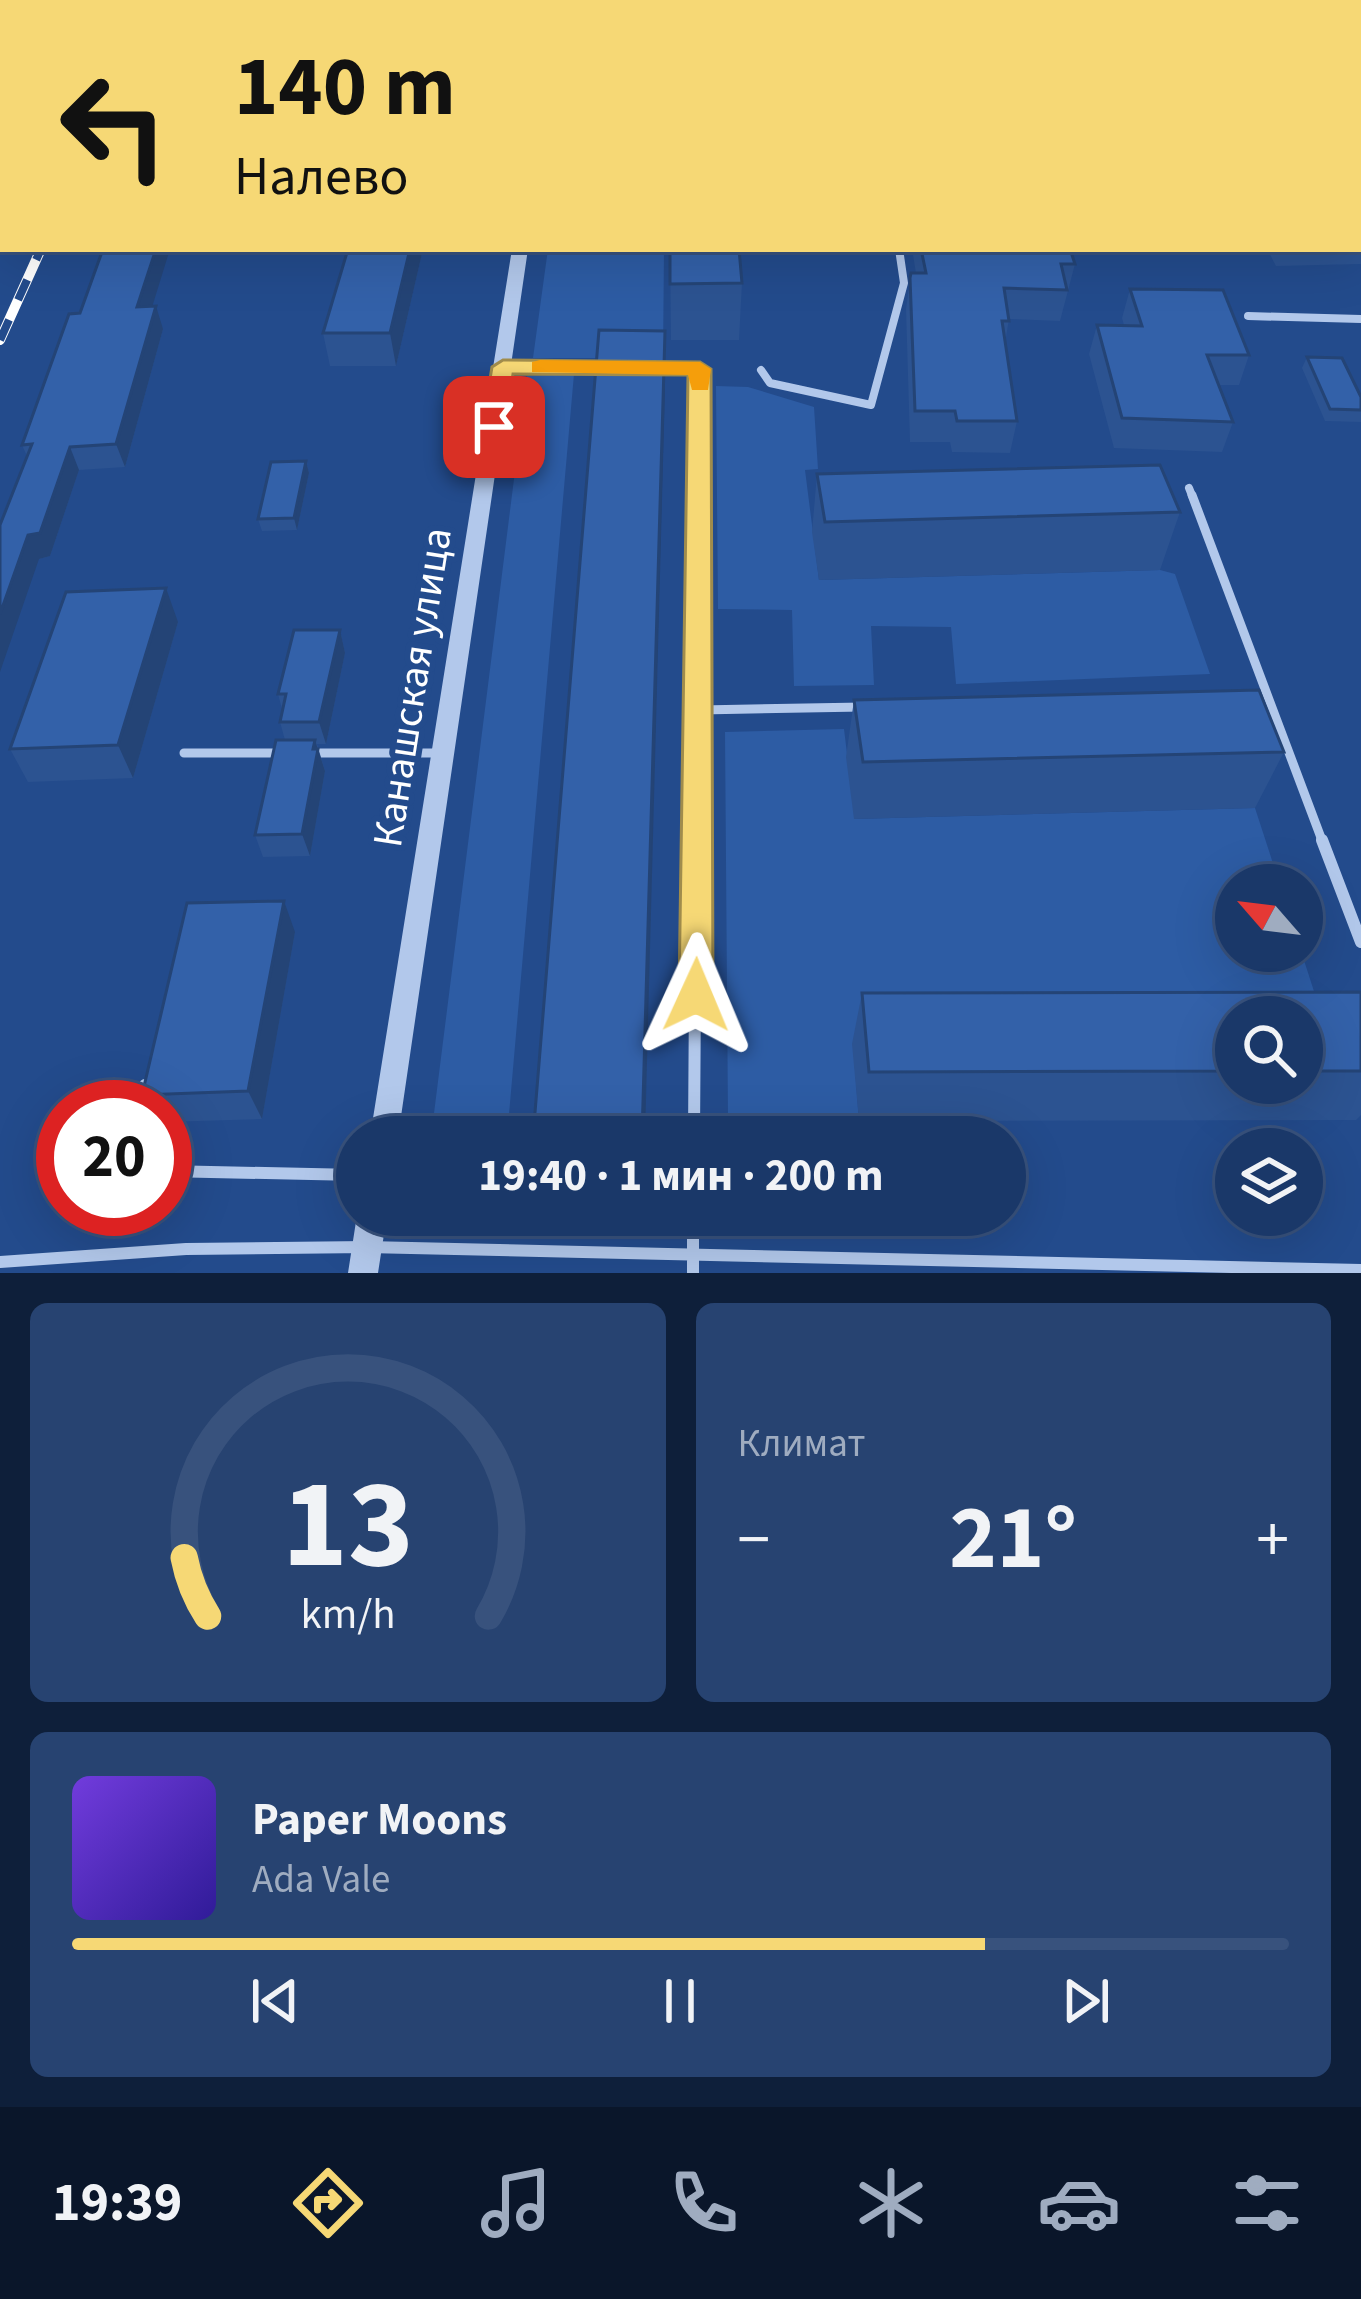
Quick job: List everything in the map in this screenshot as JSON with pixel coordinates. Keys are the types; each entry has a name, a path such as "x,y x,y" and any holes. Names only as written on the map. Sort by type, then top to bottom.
{"street":[{"name":"Канашская улица","path":"387,1116 520,252"}],"lane":[{"path":"761,370 770,383 872,405 904,283 899,252"},
{"path":"1248,316 1361,319"},
{"path":"503,367 614,368"},
{"path":"636,368 700,369 694,1116"},
{"path":"1189,488 1361,942"},
{"path":"1245,701 1269,700"},
{"path":"700,710 866,707"},
{"path":"184,753 443,753"},
{"path":"146,1080 151,1061"},
{"path":"192,1172 336,1175"},
{"path":"693,1236 693,1273"},
{"path":"0,1262 186,1249 365,1260 693,1256 1361,1270"}],"shaded area":[{"path":"548,252 664,252 663,358 533,358"},
{"path":"574,374 509,1116 434,1116 527,376"},
{"path":"716,386 748,387 814,407 818,469 805,470 819,580 1160,570 1175,574 1210,674 956,684 951,627 871,626 874,685 794,686 792,610 718,609"},
{"path":"844,729 855,819 1255,808 1273,864 1215,864 1215,972 1308,972 1316,996 1215,996 1215,1018 853,1044 859,1116 728,1116 725,732"}],"building":[{"path":"102,252 155,252 137,307 156,306 116,444 70,447 40,533 28,535 0,614 0,525 32,444 22,445 69,314 80,313"},
{"path":"347,252 409,252 390,333 323,333"},
{"path":"670,252 739,252 742,283 670,284"},
{"path":"922,252 1071,252 1075,264 1061,264 1067,290 1004,288 1009,321 1002,321 1017,421 957,421 955,411 915,411 910,278 911,273 926,273"},
{"path":"1130,289 1223,290 1249,355 1207,355 1233,422 1122,418 1097,325 1142,326"},
{"path":"599,330 665,331 643,1116 535,1116"},
{"path":"1307,357 1342,358 1361,397 1361,410 1330,409"},
{"path":"306,461 294,518 258,519 271,462"},
{"path":"1160,465 1180,512 825,522 817,474"},
{"path":"166,588 118,745 10,749 66,592"},
{"path":"294,630 340,630 319,722 280,722 286,694 278,694"},
{"path":"1259,690 1284,752 863,762 854,700"},
{"path":"276,740 315,740 313,749 318,749 302,834 255,835"},
{"path":"284,901 248,1091 192,1093 192,1080 146,1080 187,903"},
{"path":"1361,992 1361,1071 1323,1071 1323,996 1215,996 1215,1071 869,1072 862,993"}],"railway":[{"path":"0,340 40,252"}],"slow traffic":[{"path":"540,367 700,369 700,385"}],"route":[{"path":"494,427 503,367 700,369 696,995"}]}
